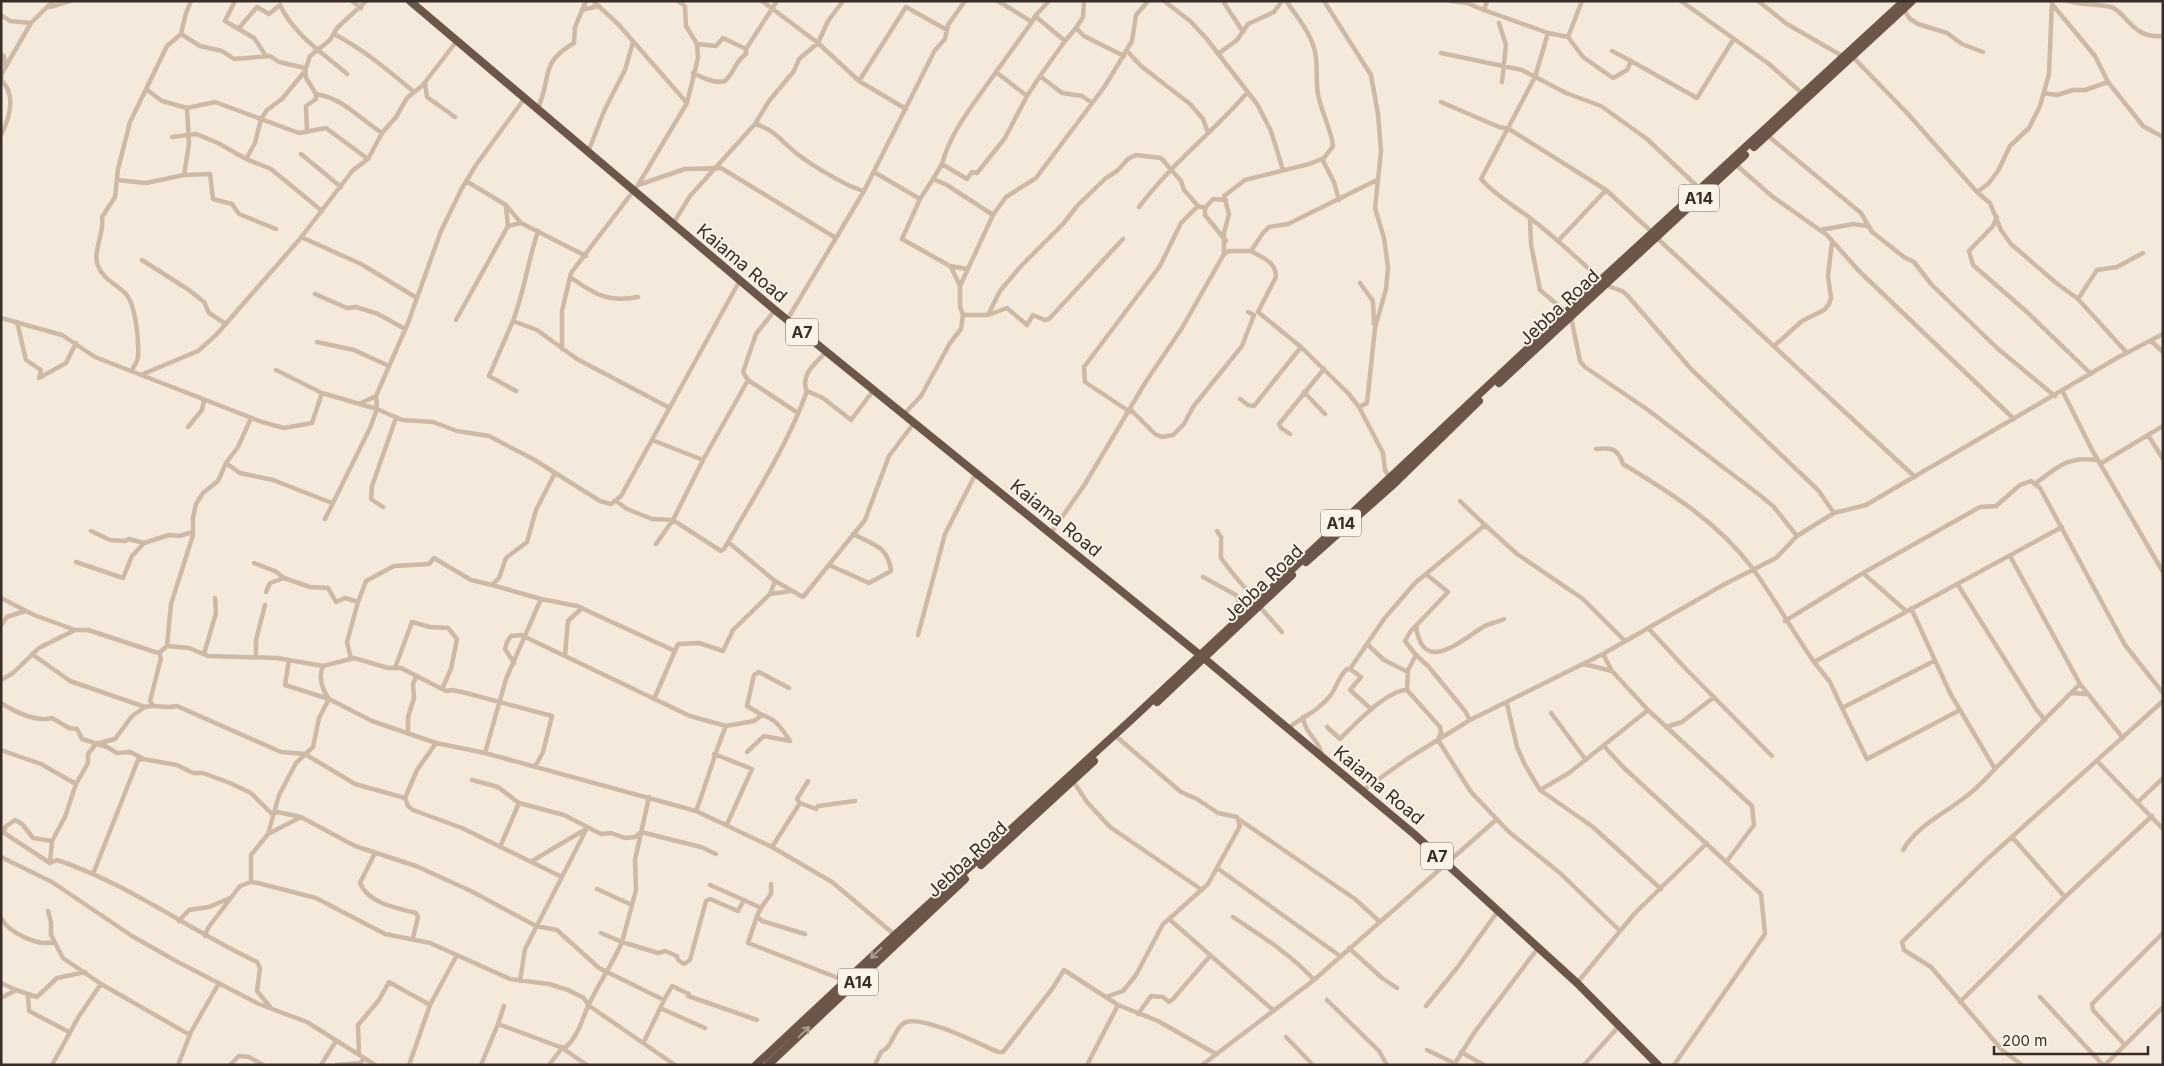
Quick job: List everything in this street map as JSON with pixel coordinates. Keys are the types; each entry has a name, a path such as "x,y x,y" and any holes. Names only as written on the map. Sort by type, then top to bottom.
{"highway":[{"name":"Kaiama Road","path":"410,1 537,110 636,189 673,224 787,320 1051,533 1362,790 1577,983 1658,1065"},
{"name":"Jebba Road","path":"756,1065 895,935 1202,657 1244,613 1259,603 1655,235 1768,135 1903,5 1912,1"},
{"name":"Jebba Road","path":"1655,235 1700,188 1848,56"},
{"name":"Jebba Road","path":"768,1065 1073,781 1390,478 1569,315"}],"street":[{"path":"5,66 11,60 31,23 53,1"},
{"path":"49,7 70,1"},
{"path":"132,370 138,358 134,306 126,294 107,279 97,265 98,250 104,226 102,217 115,197 123,146 130,122 167,46 181,34 191,1"},
{"path":"235,1 225,21 254,38 266,56"},
{"path":"352,1 361,8"},
{"path":"246,159 255,143 262,119 267,110 282,99 305,71 310,56 330,40 337,28 361,8 366,1"},
{"path":"537,110 545,91 548,70 561,50 574,43 575,27 586,1"},
{"path":"593,1 688,103"},
{"path":"562,349 562,311 570,278 636,189 688,103 693,73 698,58 697,44 686,26 685,6 678,1"},
{"path":"762,1 773,8 790,24 818,43 859,81 906,110"},
{"path":"693,73 708,80 725,81 733,71 738,59 746,54 746,49 777,1"},
{"path":"673,224 690,196 755,124 769,102 794,71 799,59 818,43 828,21 843,1"},
{"path":"859,81 908,1"},
{"path":"787,320 864,191 947,30 965,1"},
{"path":"998,1 1032,22"},
{"path":"966,269 950,266 902,239 920,199 942,164 946,150 964,118 1035,16 1049,1"},
{"path":"942,164 967,179 972,172 977,173 1005,138 1027,96 1083,17 1084,1"},
{"path":"904,414 921,396 950,343 960,329 963,314 960,307 960,286 966,269 993,215 1006,198 1036,178 1125,54 1132,41 1136,15 1148,1"},
{"path":"1164,1 1190,20 1257,104 1271,131 1283,170"},
{"path":"1223,1 1243,32"},
{"path":"1218,54 1229,48 1248,24 1274,12 1282,1"},
{"path":"1051,533 1085,484 1145,383 1182,328 1224,254 1226,241 1224,233 1229,214 1224,196 1245,180 1322,159 1333,146 1317,93 1314,47 1301,21 1286,1"},
{"path":"1324,1 1371,75 1376,91 1381,151 1375,208 1385,244 1388,267 1386,289 1375,328 1367,403 1358,408"},
{"path":"1451,1 1466,3 1548,33 1568,37 1583,57 1613,78 1627,70 1631,61"},
{"path":"1484,10 1487,1"},
{"path":"1568,37 1582,1"},
{"path":"1681,1 1769,64 1804,94"},
{"path":"1758,1 1787,24 1848,56 1908,114 1977,192 1990,203 1997,216 2001,230 2011,244 2078,299 2127,353"},
{"path":"2068,1 2113,7 2128,24 2144,34 2163,36"},
{"path":"1977,192 1988,184 1998,171 2010,146 2029,128 2044,93 2051,56 2052,3"},
{"path":"2052,3 2095,56 2108,82 2143,126 2163,137"},
{"path":"238,29 257,7 269,14 280,5 286,19 299,30 308,44 347,74"},
{"path":"1903,5 1910,20 1948,33 1962,44 1983,52"},
{"path":"582,10 599,6"},
{"path":"906,7 947,30"},
{"path":"1,15 10,21 31,23"},
{"path":"1035,16 1065,41"},
{"path":"1499,23 1506,45 1502,82"},
{"path":"1076,28 1084,36 1125,54 1190,104 1203,119 1208,133"},
{"path":"1548,33 1535,77 1481,179 1492,192 1530,218 1558,241 1603,283 1627,295 1691,369 1818,490 1834,513"},
{"path":"181,34 200,46 222,51 234,59 266,56 279,62 305,68 306,78 316,94 316,99 306,106 306,131"},
{"path":"334,34 358,46 374,62 414,92"},
{"path":"697,44 716,46 723,38 746,49"},
{"path":"1612,51 1697,98 1733,40"},
{"path":"143,374 198,350 226,324 301,237 353,170 368,159 382,133 414,92 425,83 456,42"},
{"path":"588,152 605,109 625,70 633,42"},
{"path":"1441,53 1505,65 1535,77 1566,93 1601,106 1647,139 1700,188"},
{"path":"1,54 4,56 5,66 2,80 8,87 11,100 8,119 1,135"},
{"path":"996,72 1027,96"},
{"path":"1040,76 1062,92 1082,96 1091,102"},
{"path":"2044,93 2057,95 2073,90 2085,90 2108,82"},
{"path":"425,83 427,97 455,117"},
{"path":"146,89 162,101 187,108 215,102 299,133 326,128 368,159"},
{"path":"1139,207 1153,187 1171,170 1182,156 1208,133 1247,93"},
{"path":"316,94 333,97 351,108 362,120 382,133"},
{"path":"325,518 360,452 377,409 376,396 405,329 441,231 466,181 524,99"},
{"path":"1441,102 1499,128 1509,129 1606,190 1915,476"},
{"path":"184,175 189,144 187,108"},
{"path":"1,119 8,119"},
{"path":"755,124 774,131 794,152 851,188 864,191"},
{"path":"172,137 196,134 271,170 322,211"},
{"path":"1768,135 1861,214 1867,226 1904,257 1914,262 1931,284 1997,348 2055,396"},
{"path":"301,154 341,187"},
{"path":"988,315 1000,291 1021,266 1063,224 1076,206 1106,178 1117,171 1128,159 1136,155 1161,158 1181,181 1184,190 1198,206 1205,208"},
{"path":"1322,159 1334,182 1339,200"},
{"path":"1736,164 1773,197 1820,230 2014,418"},
{"path":"636,189 685,169 716,168 724,170 836,238"},
{"path":"874,172 920,199"},
{"path":"117,180 146,183 184,175 210,174 213,199 232,204 239,214 276,229"},
{"path":"933,179 946,185 993,215"},
{"path":"1251,251 1269,227 1288,224 1377,180"},
{"path":"466,181 506,205 521,223 586,256"},
{"path":"1558,241 1606,190"},
{"path":"1226,200 1213,199 1205,208 1205,215 1226,241"},
{"path":"456,320 470,298 486,263 508,226 506,205"},
{"path":"1198,206 1181,223 1160,266 1084,367 1085,382 1130,411 1155,434 1162,437 1173,434 1184,424 1193,406 1242,346 1254,315 1248,312"},
{"path":"1997,216 1993,226 1969,250 1973,265 2027,312 2091,374"},
{"path":"1530,218 1531,244 1540,290 1569,315 1580,361 1585,367 1648,410 1774,506 1797,536"},
{"path":"508,226 521,223"},
{"path":"1820,230 1854,224 1867,226"},
{"path":"516,391 489,376 522,299 525,276 538,232"},
{"path":"301,237 361,264 417,298"},
{"path":"963,314 988,315 1007,308 1027,325 1033,315 1044,320 1049,319 1123,239"},
{"path":"1774,346 1802,321 1824,310 1829,304 1831,298 1828,276 1832,242"},
{"path":"1224,254 1229,251 1251,251 1273,264 1276,277 1258,312 1324,369 1358,408 1383,453 1385,470 1390,478"},
{"path":"2078,299 2097,270 2117,267 2143,253"},
{"path":"142,260 189,290 204,302 209,313 226,324"},
{"path":"950,266 960,286"},
{"path":"570,278 598,296 623,300 638,297"},
{"path":"276,370 322,393 377,409 396,418 410,422 433,422 457,430 489,436 600,501 611,504 616,501 652,440 668,407 740,280"},
{"path":"1360,283 1373,301 1375,328"},
{"path":"315,294 347,308 356,307 378,314 405,329"},
{"path":"1373,308 1382,304"},
{"path":"775,310 762,325 748,355 743,372 748,380 798,413"},
{"path":"1,318 55,332 76,343 95,358 143,374 252,418 284,428 306,426 312,423 322,393"},
{"path":"513,321 537,330 562,349 668,407"},
{"path":"17,322 26,360 41,370 39,378 66,363 76,343"},
{"path":"1362,790 1470,720 1508,704 1650,629 1776,558 1797,536 1834,513 1866,505 2014,418 2163,334"},
{"path":"2151,341 2163,352"},
{"path":"317,342 354,350 389,366"},
{"path":"1240,399 1254,406 1301,348"},
{"path":"616,501 627,509 652,519 673,520 718,550 724,550 760,490 798,413 807,390 804,380 807,374 826,352"},
{"path":"1290,434 1278,424 1324,369"},
{"path":"656,544 673,520 748,380"},
{"path":"807,390 823,398 852,420 873,391"},
{"path":"1304,392 1325,414"},
{"path":"2063,392 2099,462 2163,572"},
{"path":"359,404 376,396"},
{"path":"188,427 202,410 204,400"},
{"path":"159,653 167,646 171,604 194,532 196,504 203,493 218,481 226,463 238,447 252,418"},
{"path":"382,506 371,499 372,486 396,418"},
{"path":"728,542 776,581 803,597 865,520 889,456 914,423"},
{"path":"1785,621 1863,573 1980,507 1996,506 2025,482 2036,483 2070,460 2078,458 2099,462 2163,426"},
{"path":"2148,435 2163,459"},
{"path":"652,440 704,460"},
{"path":"1596,449 1612,448 1618,452 1623,464 1692,508 1733,546 1754,569 1785,621 1830,682 1867,759 1960,710"},
{"path":"226,463 240,472 273,480 332,503"},
{"path":"492,585 499,578 506,558 527,542 536,510 554,473"},
{"path":"918,635 924,604 945,534 976,473"},
{"path":"2036,483 2062,526 2125,645 2163,693"},
{"path":"1460,501 1517,554 1583,600 1625,642"},
{"path":"1288,728 1303,717 1311,715 1322,706 1332,694 1339,676 1346,669 1350,669 1384,619 1415,583 1485,525"},
{"path":"1814,662 1911,608 1958,585 2062,526"},
{"path":"1217,531 1221,537 1221,558 1238,577 1245,590 1259,603 1282,632"},
{"path":"91,532 110,540 125,541 129,539 144,542 169,535 179,536 194,532"},
{"path":"829,565 868,583 891,571 890,560 884,549 853,534"},
{"path":"76,562 123,578 132,556 144,542"},
{"path":"2010,556 2080,684 2123,738"},
{"path":"351,659 346,642 366,581 394,566 429,564 434,558 470,580 582,608 675,651"},
{"path":"254,563 275,570 284,578 310,587 328,588 336,602 345,598 358,602"},
{"path":"1863,573 1906,611"},
{"path":"1426,574 1448,592 1416,626 1405,641 1466,711 1470,720"},
{"path":"1203,577 1236,595 1244,613"},
{"path":"266,592 270,583 284,578"},
{"path":"654,699 678,644 699,643 723,651 733,630 770,594 776,581"},
{"path":"1958,585 2036,709 2045,720"},
{"path":"770,594 791,591"},
{"path":"1,598 25,611 75,630 88,630 159,653"},
{"path":"204,654 216,613 216,598"},
{"path":"485,753 497,703 527,636 541,599"},
{"path":"256,657 256,640 265,605"},
{"path":"565,655 568,621 582,608"},
{"path":"1911,608 1934,661 1960,710 1995,768"},
{"path":"1,624 7,617 25,611"},
{"path":"1416,626 1423,647 1429,650 1445,651 1454,648 1485,626 1504,619"},
{"path":"395,668 412,622 430,627 448,628 457,639 456,648 442,689"},
{"path":"1650,629 1772,756"},
{"path":"1,680 39,648 75,630"},
{"path":"514,663 505,649 507,642 515,635 527,636 690,716 726,726 754,721 762,715"},
{"path":"1367,644 1384,660 1408,672"},
{"path":"167,646 190,648 204,654 289,660 323,666 351,659 360,659 401,668 442,689 466,693 497,703 552,716 543,752 535,767"},
{"path":"153,705 150,701 161,658 159,653"},
{"path":"32,654 70,681 145,708"},
{"path":"1602,654 1612,671 1648,710 1752,806 1754,826 1727,862"},
{"path":"1416,655 1408,672 1407,690 1440,727 1441,732 1438,740"},
{"path":"289,660 285,685 329,699 372,721 436,743 485,753 649,797 696,811 727,824 772,847 832,882 895,935"},
{"path":"1842,708 1934,661"},
{"path":"1583,664 1612,671"},
{"path":"323,666 320,673 322,688 329,699"},
{"path":"1350,669 1361,676 1350,690 1370,709"},
{"path":"747,752 764,736 790,741 779,725 747,706 754,675 759,672 789,688"},
{"path":"408,733 408,717 414,698 413,684 416,677"},
{"path":"1903,850 1911,837 1920,828 1965,798 2080,684"},
{"path":"1327,727 1340,739 1370,709 1385,701 1398,690 1407,690"},
{"path":"2071,693 2088,694"},
{"path":"1666,727 1682,722 1714,697"},
{"path":"268,834 272,814 296,763 313,747 319,718 329,699"},
{"path":"2022,1065 2002,1050 1931,967 1904,950 1902,942 1942,901 2012,836 2163,702"},
{"path":"1,704 26,716 52,718 69,728 78,729 82,739 108,747 118,753 130,752 143,758 177,765 192,772 203,773 230,783 251,793 272,814"},
{"path":"1508,704 1517,747 1540,790 1593,827 1661,889"},
{"path":"50,863 52,841 65,817 76,784 88,763 88,754 96,744 115,739 132,716 153,705 170,708 177,706 282,752 305,754 355,784 405,798"},
{"path":"1540,790 1586,760 1648,710"},
{"path":"1551,713 1586,760"},
{"path":"1303,717 1304,726 1321,751 1322,757"},
{"path":"696,811 710,774 714,754 726,726"},
{"path":"1118,738 1181,792 1197,798 1218,813 1237,817 1355,899 1379,921"},
{"path":"1438,740 1471,792 1497,819 1560,873 1619,930"},
{"path":"436,743 417,770 405,798 408,806 413,810 449,822 562,877"},
{"path":"1604,746 1623,767 1761,894 1765,934 1674,1065"},
{"path":"1,750 41,764 76,784"},
{"path":"714,754 752,769 727,824"},
{"path":"93,874 102,856 138,760 143,758"},
{"path":"2097,762 2163,829"},
{"path":"2138,802 2163,778"},
{"path":"472,780 498,787 519,803 564,815 601,834 611,833 625,838 636,837 641,832"},
{"path":"808,781 797,798 800,804 816,809 818,806 855,801"},
{"path":"1073,781 1087,802 1110,827 1202,890"},
{"path":"550,1065 562,1048 576,1037 588,1006 609,972 622,942 636,890 635,860 649,797"},
{"path":"500,847 519,803"},
{"path":"772,847 800,804"},
{"path":"272,814 277,812 301,818 354,846 416,866 471,891 536,926 557,930 599,968 664,1000"},
{"path":"1960,1002 2065,896 2152,816"},
{"path":"252,882 251,855 268,834 301,818"},
{"path":"1202,1065 1314,980 1444,863 1497,819"},
{"path":"50,863 3,832 5,827 15,820 22,824 33,838 52,841"},
{"path":"1105,997 1123,991 1136,975 1163,924 1202,890 1217,868 1240,826 1240,820"},
{"path":"532,861 587,828"},
{"path":"520,981 525,950 587,828"},
{"path":"641,832 701,847 716,854"},
{"path":"2012,836 2065,896"},
{"path":"1577,983 1619,930 1707,843"},
{"path":"375,853 360,883 362,888 382,904 416,913 418,917 413,938"},
{"path":"1,857 52,882 132,936 219,983 272,1009 307,1022 375,1065"},
{"path":"50,863 57,860 93,874 259,965 257,991 272,1009"},
{"path":"1217,868 1340,956"},
{"path":"205,936 208,928 240,886 252,882 316,898 385,934 413,938 457,955 498,974 520,981 549,984 568,990 584,998 588,1006 644,1042 675,1065"},
{"path":"771,884 771,894 757,916 748,943 846,981"},
{"path":"710,885 761,908"},
{"path":"597,889 632,905"},
{"path":"179,921 189,910 209,907 231,898"},
{"path":"601,933 622,942 658,953 665,950 677,956 678,960 684,964 690,960 706,901 710,899 738,911 744,900"},
{"path":"48,911 54,942 63,958 101,984 190,1035"},
{"path":"1426,1006 1462,962 1498,911"},
{"path":"757,916 762,920 805,934"},
{"path":"1233,917 1283,952 1314,980"},
{"path":"1,918 6,926 17,933 48,944 54,942"},
{"path":"1168,919 1273,1010"},
{"path":"2125,1045 2093,1010 2092,1004 2163,933"},
{"path":"1350,948 1382,978 1397,988"},
{"path":"1428,1050 1454,1064 1538,948"},
{"path":"408,1065 430,1005 457,955"},
{"path":"1138,1014 1151,996 1163,998 1169,1002 1173,999 1210,956"},
{"path":"875,1065 881,1052 887,1050 897,1029 905,1022 912,1020 954,1032 998,1052 1003,1052 1052,990 1064,970 1118,1005 1158,1021 1216,1054"},
{"path":"1,983 37,997 47,985 57,978 85,972"},
{"path":"359,1054 358,1025 380,1000 388,982 430,1005"},
{"path":"178,1065 190,1035 219,983"},
{"path":"52,1065 69,1032 101,984"},
{"path":"644,1042 672,986 689,994 688,996 757,1020"},
{"path":"1,998 16,990"},
{"path":"28,995 29,1011 69,1032"},
{"path":"2040,997 2104,1065 2163,1007"},
{"path":"1327,1000 1379,1052 1387,1065"},
{"path":"1087,1065 1118,1005"},
{"path":"481,1065 504,1006"},
{"path":"660,1008 705,1028"},
{"path":"498,1024 562,1048 588,1065"},
{"path":"1584,1065 1620,1025"},
{"path":"1286,1036 1313,1065"},
{"path":"321,1065 336,1041"},
{"path":"1461,1052 1484,1065"},
{"path":"230,1065 239,1056 245,1056 263,1065"},
{"path":"337,1065 360,1063 364,1059"},
{"path":"2010,1065 2015,1060"}]}
